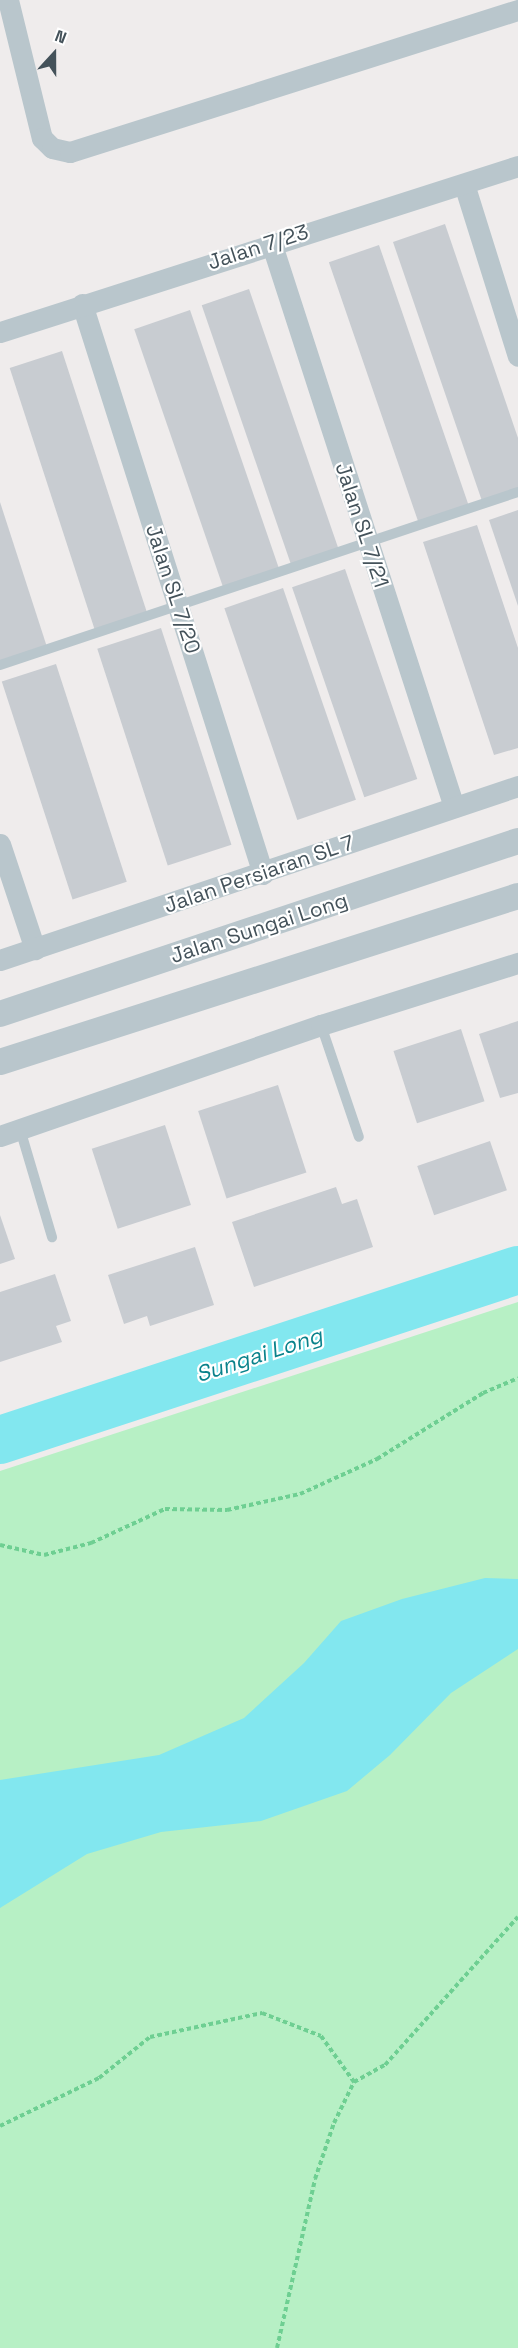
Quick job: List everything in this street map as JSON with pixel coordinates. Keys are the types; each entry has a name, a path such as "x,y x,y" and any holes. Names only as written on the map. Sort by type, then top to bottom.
{"street":[{"path":"8,0 33,112 42,138 52,148 70,152 518,10"},
{"name":"Jalan 7/23","path":"0,332 271,242 518,166"},
{"path":"464,184 518,356"},
{"name":"Jalan SL 7/21","path":"271,242 454,807"},
{"name":"Jalan SL 7/20","path":"82,304 263,874"},
{"name":"Jalan Persiaran SL 7","path":"0,960 263,874 518,786"},
{"name":"Jalan Sungai Long","path":"0,1014 518,841"},
{"path":"0,844 35,949"},
{"path":"0,1062 518,896"},
{"path":"10,1132 321,1025 518,963"}],"lane":[{"path":"0,665 177,604 368,545 518,492"},
{"path":"321,1025 360,1137"},
{"path":"10,1132 52,1237"}],"path":[{"path":"0,1545 44,1555 91,1543 165,1509 227,1510 300,1494 377,1459 483,1393 518,1378"},
{"path":"277,2348 315,2179 334,2123 354,2082 385,2065 518,1917"},
{"path":"0,2126 99,2078 150,2037 262,2013 321,2036 354,2082"}],"green space":[{"path":"518,1302 518,2348 0,2348 0,1471"}],"water":[{"path":"485,1578 518,1579 518,1649 451,1693 390,1755 347,1791 261,1821 161,1832 87,1854 0,1908 0,1780 159,1755 244,1718 304,1663 341,1621 402,1599"}],"building":[{"path":"445,224 518,438 518,489 482,501 393,242"},
{"path":"379,245 469,505 418,522 329,262"},
{"path":"249,289 338,548 291,564 202,305"},
{"path":"190,310 279,568 223,587 134,329"},
{"path":"62,351 147,613 95,630 10,368"},
{"path":"0,502 47,647 0,661"},
{"path":"518,510 518,606 489,520"},
{"path":"477,525 518,648 518,748 494,755 423,542"},
{"path":"345,569 417,779 364,797 292,587"},
{"path":"283,588 356,800 297,820 224,608"},
{"path":"161,628 231,845 168,866 97,649"},
{"path":"56,664 127,882 73,899 2,682"},
{"path":"518,1021 518,1093 500,1098 479,1034"},
{"path":"461,1029 484,1101 417,1123 393,1051"},
{"path":"278,1085 306,1172 227,1198 198,1111"},
{"path":"165,1125 191,1205 118,1229 92,1149"},
{"path":"490,1141 507,1190 434,1215 417,1166"},
{"path":"336,1187 342,1204 357,1199 373,1247 254,1287 232,1222"},
{"path":"0,1215 15,1259 0,1264"},
{"path":"195,1247 214,1305 150,1326 147,1316 124,1324 108,1275"},
{"path":"55,1274 71,1321 56,1326 62,1342 0,1362 0,1292"}],"waterway":[{"name":"Sungai Long","path":"0,1440 518,1270"}]}
